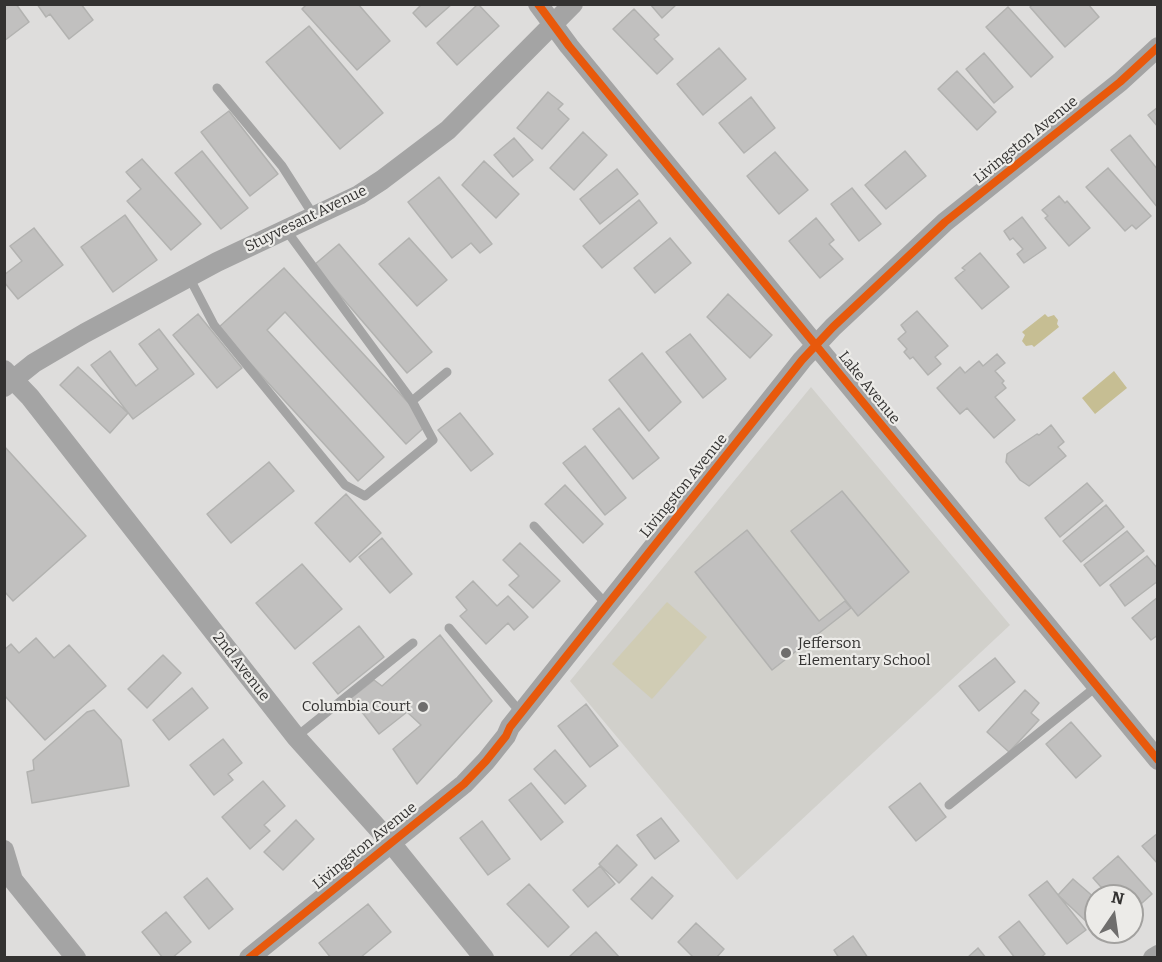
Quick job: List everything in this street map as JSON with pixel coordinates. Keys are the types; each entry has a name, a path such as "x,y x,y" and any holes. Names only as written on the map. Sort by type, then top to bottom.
{"street":[{"name":"Lake Avenue","path":"538,4 569,46 1158,760"},
{"name":"Stuyvesant Avenue","path":"7,379 189,277 359,195 417,155 448,130 573,4"},
{"name":"Livingston Avenue","path":"249,957 464,784 499,744 521,713 816,345 945,222 1120,82 1158,47"},
{"name":"2nd Avenue","path":"7,379 30,397 296,737 391,843 484,957"},
{"path":"4,850 13,880 76,957"},
{"path":"1153,957 1158,955"}],"lane":[{"path":"217,88 282,166 314,216"},
{"path":"189,277 214,325 345,485 365,496 433,440 412,401 286,230"},
{"path":"412,401 447,372"},
{"path":"534,526 607,605"},
{"path":"449,628 521,713"},
{"path":"296,737 412,643"},
{"path":"949,805 1097,686"}],"shaded area":[{"path":"1045,314 1048,317 1054,315 1059,327 1034,347 1026,346 1022,341 1025,335 1022,332"},
{"path":"1114,371 1127,388 1095,414 1082,398"},
{"name":"Jefferson Elementary School","path":"811,387 1010,625 737,880 570,681"},
{"path":"667,602 707,637 652,699 612,664"}],"building":[{"path":"4,4 16,4 29,22 4,41"},
{"path":"37,4 81,4 93,20 69,39 50,14 46,17"},
{"path":"307,4 358,4 390,41 357,70 302,9"},
{"path":"422,4 452,4 426,27 413,13"},
{"path":"478,4 499,26 457,65 437,43"},
{"path":"650,4 677,4 662,18"},
{"path":"1033,4 1088,4 1099,17 1065,47 1030,7"},
{"path":"1008,7 1053,57 1031,77 986,27"},
{"path":"634,9 659,35 654,39 673,59 657,74 613,29"},
{"path":"309,26 383,113 340,149 266,62"},
{"path":"719,48 746,79 703,115 677,84"},
{"path":"984,53 1013,87 994,103 966,69"},
{"path":"957,71 996,112 977,130 938,89"},
{"path":"548,92 563,104 558,109 569,119 542,149 517,128"},
{"path":"751,97 775,128 744,153 719,123"},
{"path":"1158,107 1158,127 1148,115"},
{"path":"229,111 278,174 250,196 201,132"},
{"path":"583,132 607,155 574,190 550,168"},
{"path":"1130,135 1158,170 1158,208 1111,150"},
{"path":"514,138 533,160 513,177 494,155"},
{"path":"202,151 248,208 221,229 175,173"},
{"path":"905,151 926,176 886,209 865,185"},
{"path":"775,152 808,190 779,214 747,176"},
{"path":"142,159 201,224 171,250 127,201 141,189 126,172"},
{"path":"484,161 519,194 496,218 462,185"},
{"path":"1108,168 1151,216 1136,229 1132,225 1125,231 1086,187"},
{"path":"617,169 638,194 600,224 580,199"},
{"path":"439,177 492,244 480,253 471,243 452,258 408,202"},
{"path":"852,188 881,224 859,241 831,204"},
{"path":"1059,196 1065,203 1067,201 1090,228 1069,246 1045,218 1048,216 1042,210"},
{"path":"639,200 657,223 602,268 583,246"},
{"path":"125,215 157,260 113,292 81,247"},
{"path":"1022,217 1046,248 1024,263 1017,254 1023,249 1013,238 1010,240 1004,231"},
{"path":"816,218 834,240 829,244 843,259 820,278 789,241"},
{"path":"34,228 63,265 18,299 4,282 4,275 22,261 10,246"},
{"path":"409,238 447,280 417,306 379,264"},
{"path":"670,238 691,263 655,293 634,268"},
{"path":"339,244 432,352 407,373 314,265"},
{"path":"980,253 1009,287 982,309 955,278 965,270 962,268"},
{"path":"284,268 428,424 406,444 285,312 267,330 384,457 358,481 218,328"},
{"path":"728,294 772,335 750,358 707,317"},
{"path":"917,311 948,346 935,357 941,364 928,375 913,357 910,359 904,352 907,349 898,339 906,332 901,325"},
{"path":"198,314 242,368 217,388 173,335"},
{"path":"159,329 194,374 133,419 91,365 110,351 136,386 158,369 139,344"},
{"path":"690,334 726,379 703,398 666,352"},
{"path":"642,353 681,402 649,431 609,380"},
{"path":"997,354 1005,363 995,371 1004,381 1002,383 1006,388 995,397 1015,420 994,438 967,408 960,414 937,388 960,367 965,373 979,361 983,366"},
{"path":"78,367 128,413 110,433 60,385"},
{"path":"619,408 659,458 633,479 593,429"},
{"path":"460,413 493,454 471,471 438,430"},
{"path":"1051,425 1064,442 1058,447 1066,456 1029,486 1020,480 1006,462 1007,454"},
{"path":"4,446 86,536 13,601 4,591"},
{"path":"585,446 626,498 605,515 563,463"},
{"path":"269,462 294,491 231,543 207,514"},
{"path":"1087,483 1103,501 1060,537 1045,518"},
{"path":"565,485 603,524 583,543 545,504"},
{"path":"842,491 909,572 858,616 791,531"},
{"path":"346,494 381,533 350,562 315,523"},
{"path":"1106,505 1124,527 1081,562 1063,541"},
{"path":"747,530 819,621 845,601 851,608 772,670 695,572"},
{"path":"1127,531 1144,551 1100,586 1084,565"},
{"path":"382,538 412,574 390,593 359,557"},
{"path":"520,543 560,581 533,608 509,585 519,576 503,560"},
{"path":"1147,556 1158,569 1158,581 1125,606 1110,585"},
{"path":"302,564 342,609 295,649 256,603"},
{"path":"473,581 497,606 508,596 528,617 514,630 508,623 486,644 460,616 467,610 456,597"},
{"path":"1158,597 1158,635 1151,640 1132,618"},
{"path":"359,626 384,657 338,694 313,663"},
{"name":"Columbia Court","path":"440,635 492,701 417,784 393,749 421,725 407,712 379,734 351,698 374,680 382,686"},
{"path":"36,638 54,658 69,645 106,686 45,740 4,695 4,650 11,644 19,653"},
{"path":"163,655 181,673 147,708 128,689"},
{"path":"995,658 1015,682 979,711 959,686"},
{"path":"192,688 208,708 169,740 153,720"},
{"path":"1025,690 1039,703 1031,713 1039,720 1009,752 987,732"},
{"path":"586,704 618,746 590,767 558,726"},
{"path":"94,710 121,740 129,786 32,803 27,772 34,770 33,760 87,712"},
{"path":"1071,722 1101,756 1076,778 1046,744"},
{"path":"223,739 242,763 228,774 233,780 214,795 190,765"},
{"path":"555,750 586,786 565,804 534,769"},
{"path":"263,781 285,806 264,825 270,831 250,849 222,817"},
{"path":"531,783 563,822 541,840 509,800"},
{"path":"920,783 946,817 916,841 889,807"},
{"path":"661,818 679,841 655,859 637,835"},
{"path":"296,820 314,839 283,870 264,852"},
{"path":"482,821 510,859 488,875 460,838"},
{"path":"1158,833 1158,864 1142,846"},
{"path":"617,845 637,865 619,883 599,864"},
{"path":"1118,856 1143,884 1098,884 1093,878"},
{"path":"600,866 615,884 588,907 573,890"},
{"path":"652,877 673,896 652,919 631,899"},
{"path":"207,878 233,909 209,929 184,897"},
{"path":"1073,879 1084,889 1084,919 1058,895"},
{"path":"1047,881 1084,927 1084,931 1067,944 1029,895"},
{"path":"529,884 569,927 548,947 507,904"},
{"path":"1144,885 1152,894 1144,901"},
{"path":"368,904 391,932 360,958 331,958 319,943"},
{"path":"166,912 191,942 172,958 163,958 142,932"},
{"path":"1019,921 1045,954 1040,958 1015,958 999,937"},
{"path":"696,923 724,949 716,958 694,958 678,942"},
{"path":"596,932 620,958 569,957"},
{"path":"853,936 868,958 839,958 834,950"},
{"path":"978,948 986,958 967,958"}],"cycle path":[{"path":"538,4 569,46 1158,760"},
{"path":"249,958 464,784 486,761 506,736 510,727 802,360 833,327 945,222 1120,82 1158,47"}],"place":[{"name":"Jefferson Elementary School","path":"786,653"},
{"name":"Columbia Court","path":"423,707"}]}
